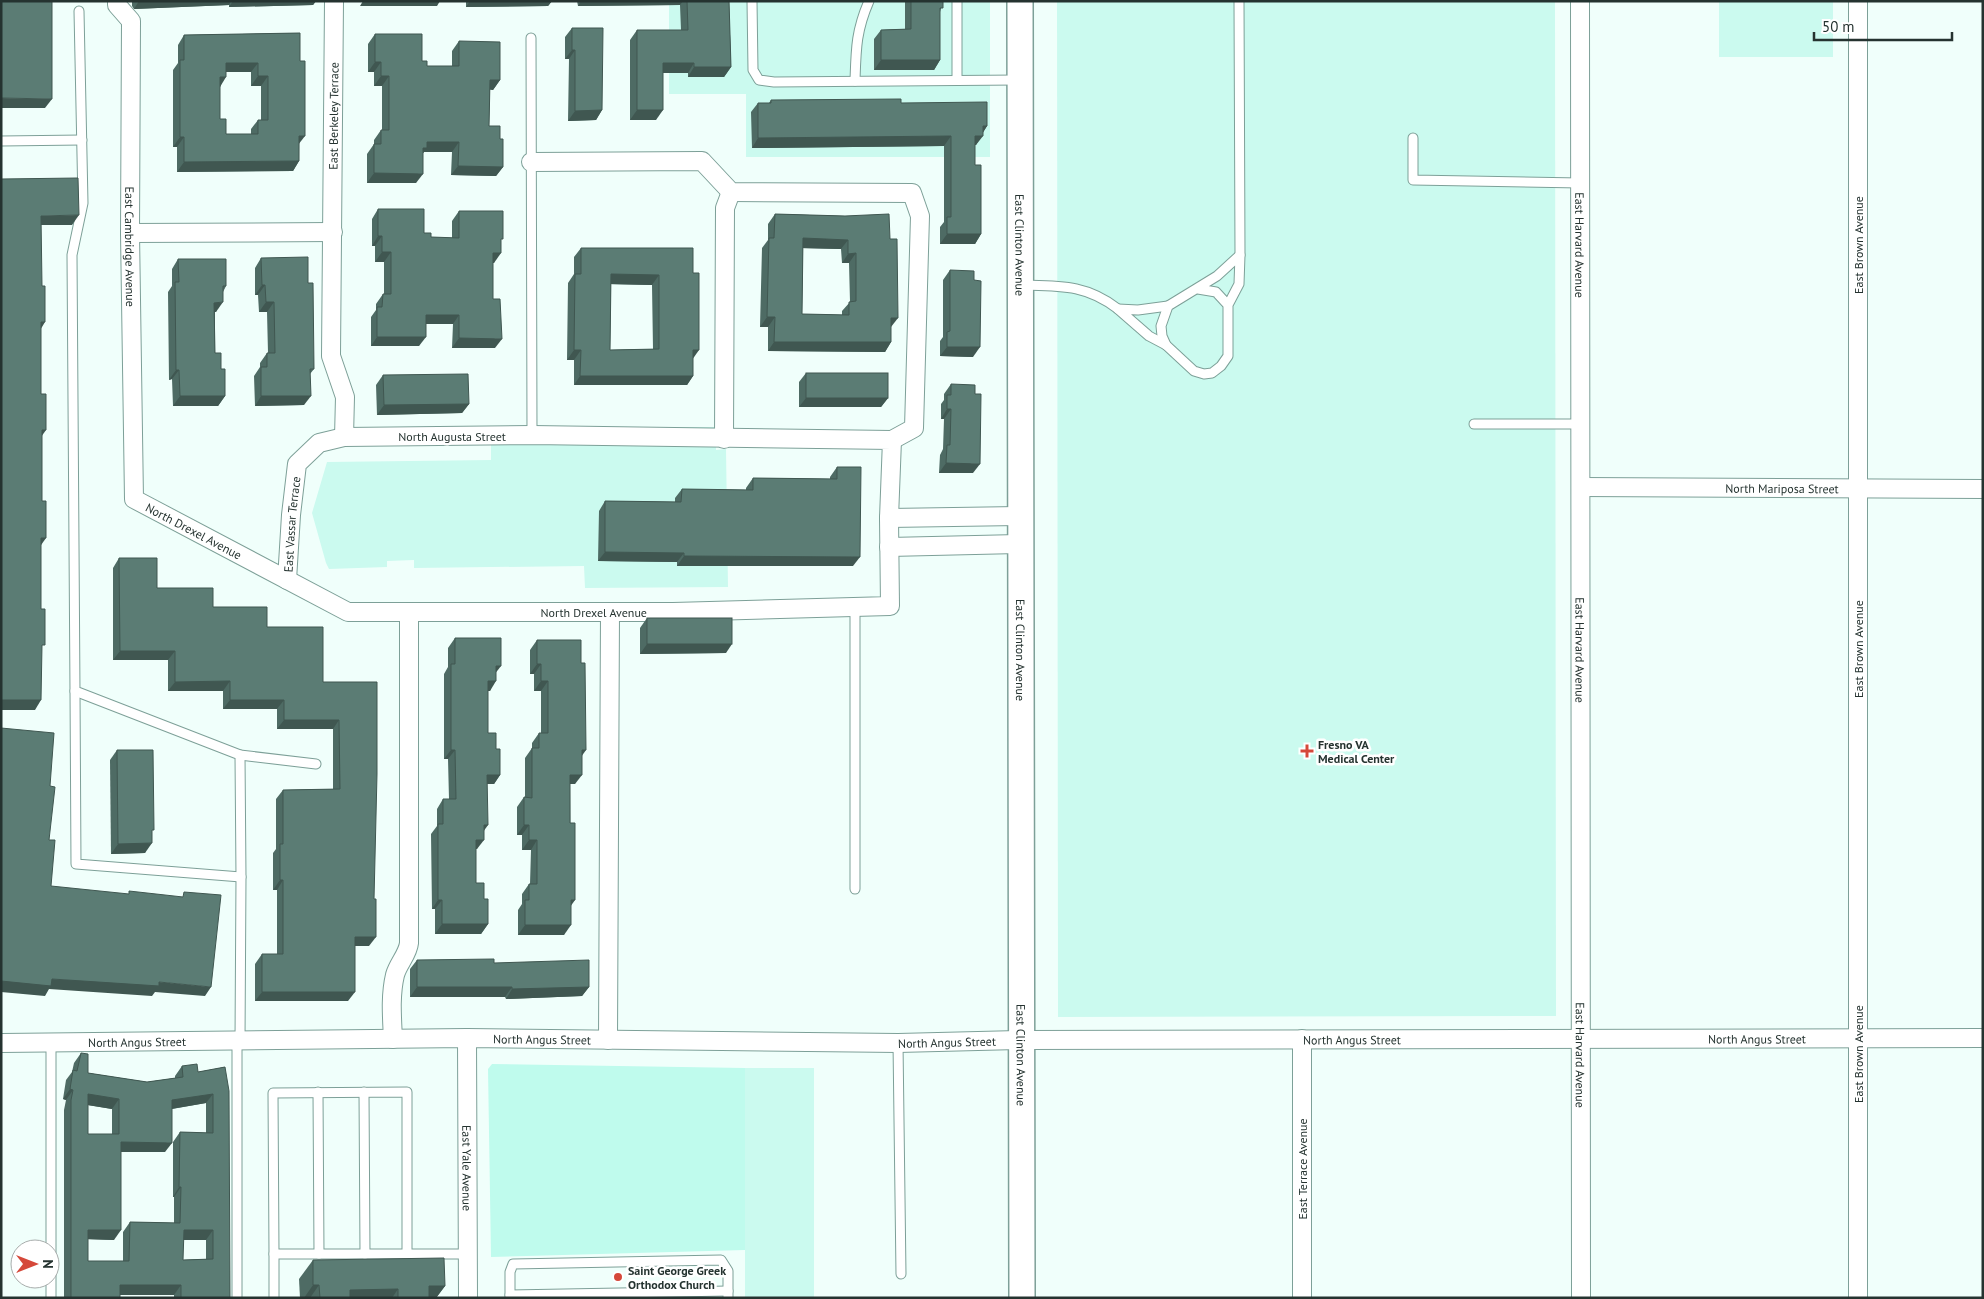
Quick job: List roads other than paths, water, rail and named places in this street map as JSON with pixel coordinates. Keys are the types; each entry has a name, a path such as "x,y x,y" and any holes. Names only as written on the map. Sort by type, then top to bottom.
{"main road":[{"name":"East Clinton Avenue","path":"1020,1 1022,1298"}],"street":[{"name":"East Cambridge Avenue","path":"117,1 117,5 131,21 130,233 134,499"},
{"name":"East Berkeley Terrace","path":"333,232 334,1"},
{"name":"East Harvard Avenue","path":"1580,1 1581,1298"},
{"name":"East Brown Avenue","path":"1858,1 1858,1298"},
{"path":"531,162 702,161 731,192 912,193 920,216 914,428 892,440 889,547 1022,544"},
{"path":"724,439 725,208 731,192"},
{"path":"130,233 333,232 331,356 345,397 344,437"},
{"name":"North Augusta Street","path":"344,437 532,435 892,440"},
{"name":"East Vassar Terrace","path":"287,580 291,515 298,464 319,442 344,437"},
{"name":"North Mariposa Street","path":"1580,487 1983,489"},
{"name":"North Drexel Avenue","path":"134,499 348,612 610,612 890,606 889,547"},
{"path":"889,518 1022,516"},
{"path":"393,1039 391,994 399,964 408,950 409,943 409,612"},
{"path":"608,1040 610,612"},
{"name":"North Angus Street","path":"1,1043 467,1038 898,1043 1022,1040 1983,1038"},
{"name":"East Yale Avenue","path":"467,1038 468,1298"},
{"name":"East Terrace Avenue","path":"1302,1039 1302,1298"}],"lane":[{"path":"752,1 752,70 759,80 774,82 1021,80"},
{"path":"856,81 856,44 861,20 870,1"},
{"path":"957,1 957,80"},
{"path":"1021,285 1061,286 1085,290 1108,301 1149,336 1166,345 1194,371 1204,374 1212,373 1221,366 1228,356 1228,305 1239,284 1239,1"},
{"path":"79,11 83,203 72,255 76,864 241,877"},
{"path":"531,38 532,435"},
{"path":"1413,138 1413,180 1580,183"},
{"path":"1,141 82,140"},
{"path":"1118,309 1138,310 1168,306 1217,276 1240,255"},
{"path":"1198,289 1216,292 1228,305"},
{"path":"1166,345 1162,336 1161,326 1168,306"},
{"path":"1474,424 1580,424"},
{"path":"855,607 855,889"},
{"path":"75,691 240,755 316,764"},
{"path":"237,1298 241,877 240,755"},
{"path":"51,1043 51,1298"},
{"path":"898,1043 901,1274"},
{"path":"318,1092 319,1254"},
{"path":"364,1092 365,1254"},
{"path":"274,1298 273,1093 407,1092 407,1254"},
{"path":"274,1254 468,1254"},
{"path":"721,1260 728,1271 728,1294 510,1296 510,1272 513,1264 721,1260"}],"place":[{"name":"Fresno VA Medical Center","path":"1307,751"},
{"name":"Saint George Greek Orthodox Church","path":"618,1277"}]}
